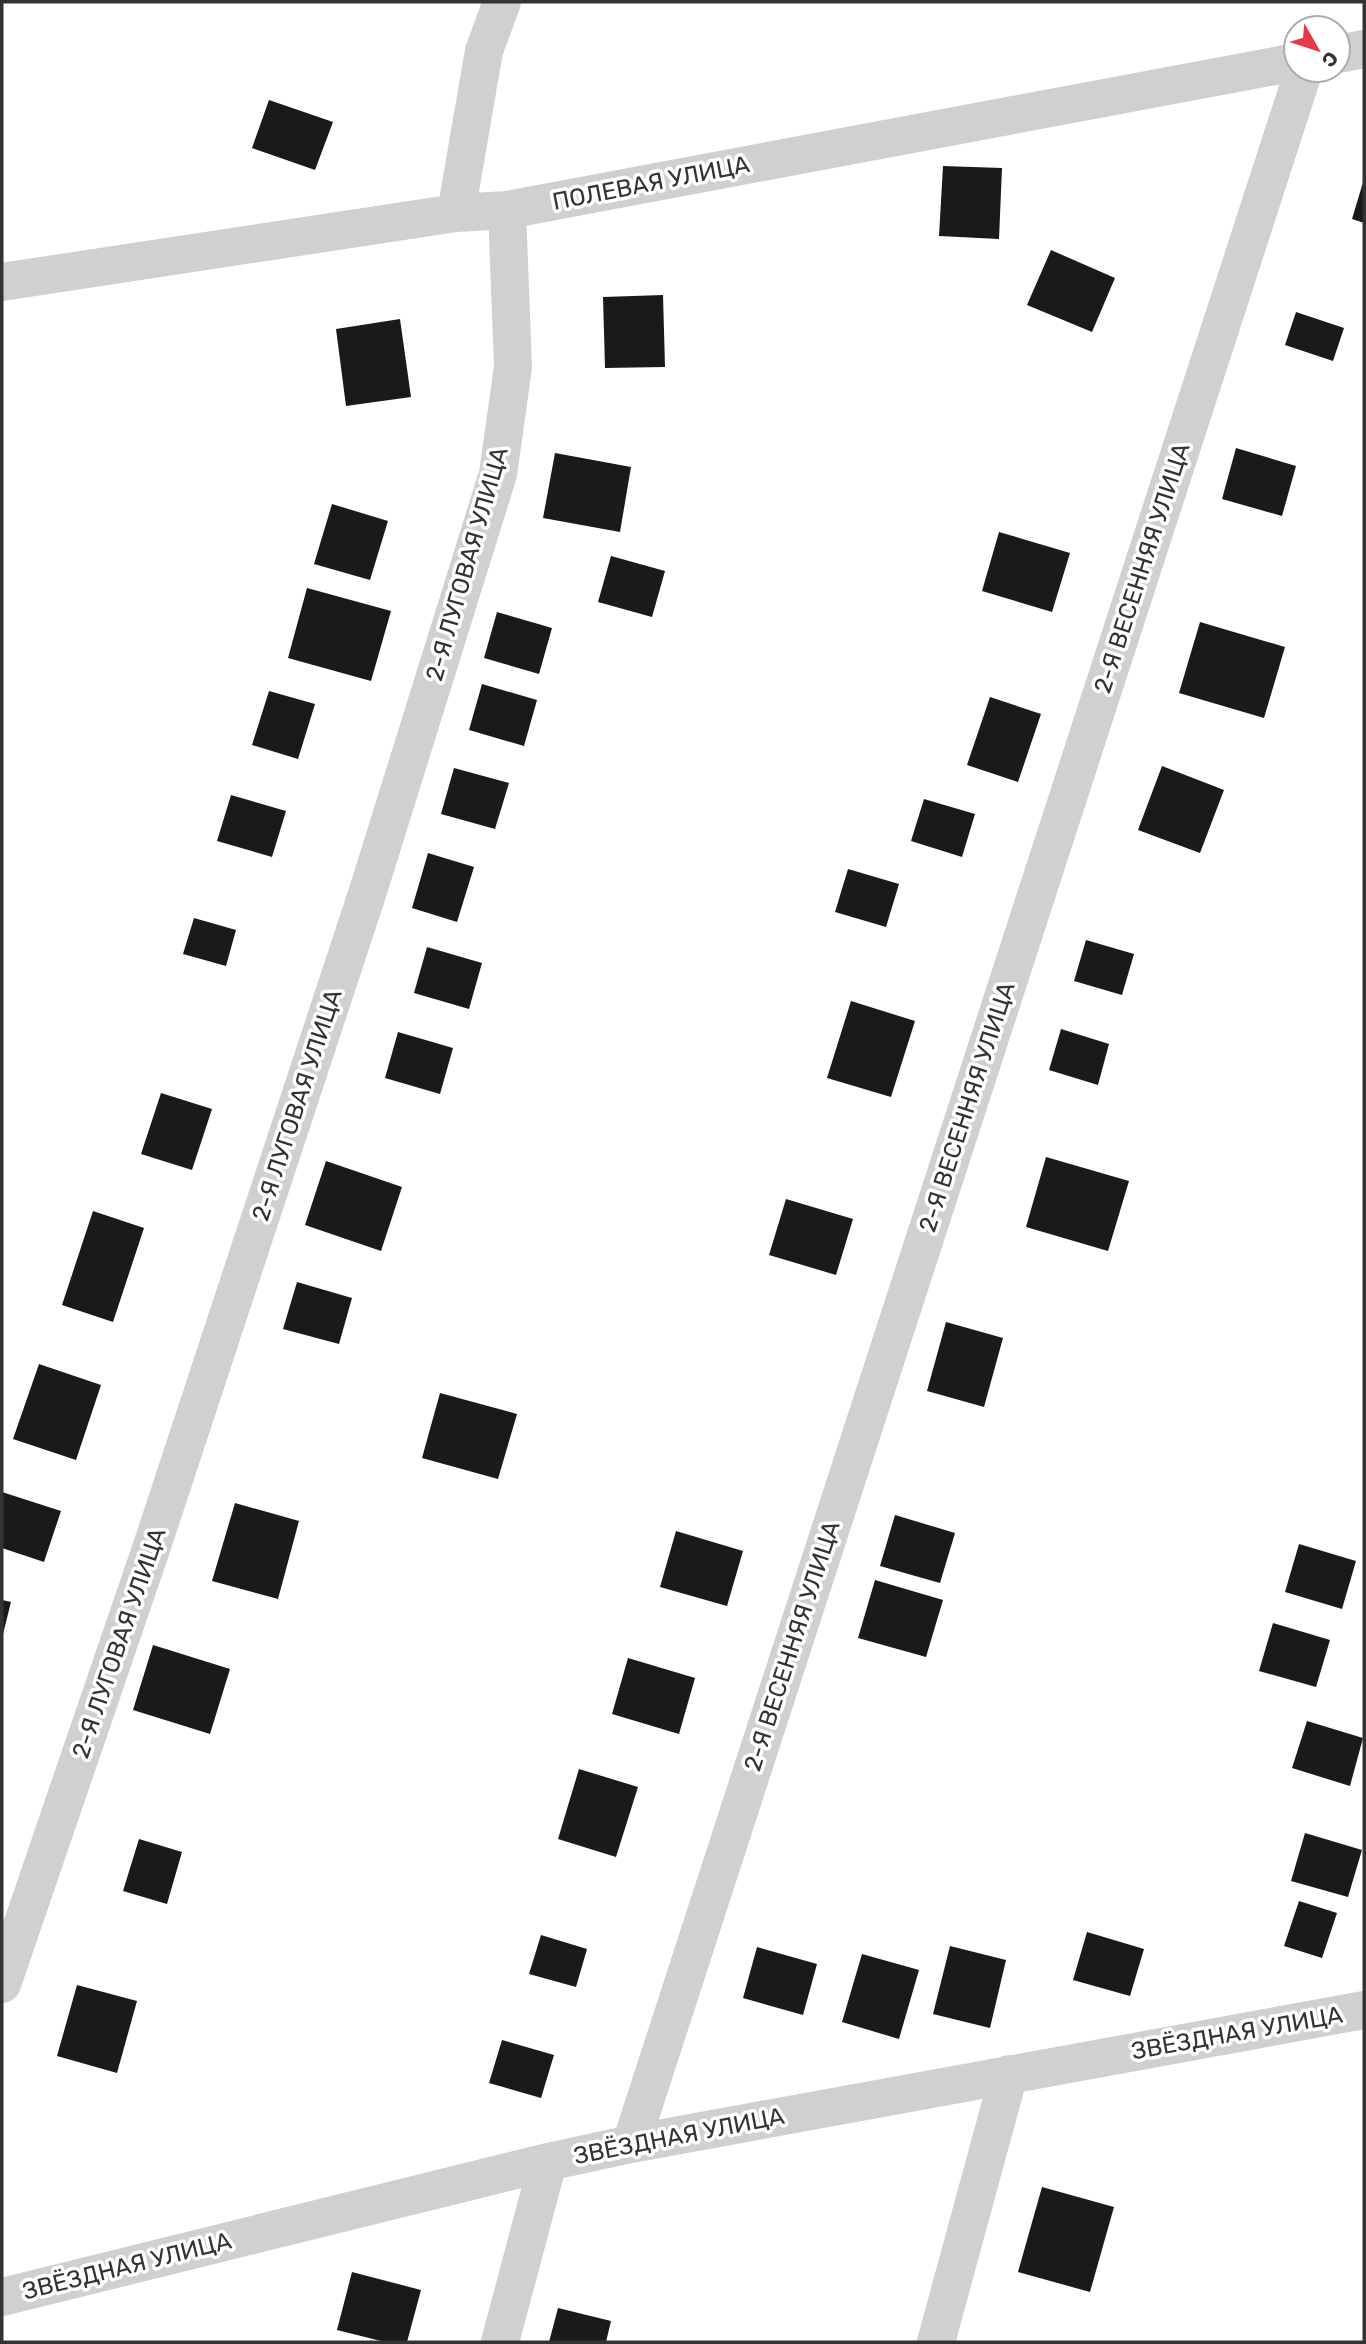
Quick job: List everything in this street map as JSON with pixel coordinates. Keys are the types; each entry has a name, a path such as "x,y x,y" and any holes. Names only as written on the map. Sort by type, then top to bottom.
{"street":[{"path":"456,214 484,51 502,2"},
{"name":"ПОЛЕВАЯ УЛИЦА","path":"2,282 456,214 507,210 1282,65"},
{"name":"2-Я ВЕСЕННЯЯ УЛИЦА","path":"631,2144 1299,84"},
{"name":"2-Я ЛУГОВАЯ УЛИЦА","path":"2,1984 151,1549 342,970 498,474 513,367 507,210"},
{"name":"ЗВЁЗДНАЯ УЛИЦА","path":"2,2297 548,2162 631,2144 1364,2010"},
{"path":"936,2342 1009,2074"},
{"path":"499,2342 548,2162"}],"building":[{"path":"269,100 333,122 315,170 252,148"},
{"path":"943,166 1002,168 999,239 939,236"},
{"path":"1364,179 1364,223 1352,219"},
{"path":"1051,250 1115,278 1092,332 1027,305"},
{"path":"663,295 665,367 605,368 603,297"},
{"path":"1296,312 1344,328 1333,361 1285,345"},
{"path":"400,319 411,397 346,406 336,329"},
{"path":"1236,448 1296,466 1282,516 1222,499"},
{"path":"555,453 631,467 620,532 543,518"},
{"path":"332,504 388,521 370,580 314,564"},
{"path":"999,532 1070,553 1052,612 982,591"},
{"path":"611,556 665,571 652,617 598,602"},
{"path":"307,588 391,611 371,681 288,658"},
{"path":"497,612 552,628 539,674 484,658"},
{"path":"1200,622 1285,647 1264,718 1179,693"},
{"path":"482,684 537,700 524,746 469,730"},
{"path":"269,691 315,704 298,759 252,745"},
{"path":"990,697 1041,714 1018,782 967,765"},
{"path":"1162,766 1224,790 1200,853 1138,830"},
{"path":"454,768 509,783 495,829 441,814"},
{"path":"231,795 286,811 272,857 217,841"},
{"path":"924,799 975,814 962,857 911,841"},
{"path":"428,853 474,867 457,922 412,908"},
{"path":"848,869 899,884 886,927 835,912"},
{"path":"194,918 236,930 226,966 183,954"},
{"path":"1086,940 1134,954 1122,995 1074,981"},
{"path":"427,947 482,963 469,1009 414,993"},
{"path":"851,1001 915,1021 891,1097 827,1078"},
{"path":"1061,1029 1109,1044 1098,1085 1049,1070"},
{"path":"398,1032 453,1048 440,1094 385,1078"},
{"path":"161,1093 212,1109 192,1170 141,1154"},
{"path":"1046,1157 1129,1181 1108,1251 1026,1227"},
{"path":"326,1161 402,1187 381,1251 305,1225"},
{"path":"786,1199 853,1219 836,1275 769,1255"},
{"path":"93,1211 144,1228 113,1322 62,1305"},
{"path":"297,1282 352,1298 339,1344 283,1329"},
{"path":"946,1322 1003,1338 984,1407 927,1391"},
{"path":"39,1364 101,1385 76,1460 13,1439"},
{"path":"440,1393 517,1414 498,1479 422,1458"},
{"path":"2,1492 61,1511 44,1562 2,1548"},
{"path":"235,1503 299,1521 278,1599 212,1581"},
{"path":"895,1515 955,1533 940,1583 880,1566"},
{"path":"676,1531 743,1551 727,1606 660,1587"},
{"path":"1299,1544 1356,1561 1342,1609 1285,1592"},
{"path":"875,1580 943,1600 926,1657 858,1638"},
{"path":"2,1600 11,1602 3,1634 2,1634"},
{"path":"1273,1623 1330,1640 1316,1687 1259,1671"},
{"path":"153,1645 230,1669 210,1734 133,1710"},
{"path":"628,1658 695,1678 679,1734 612,1714"},
{"path":"1307,1721 1363,1738 1350,1786 1292,1768"},
{"path":"579,1769 638,1787 616,1857 558,1839"},
{"path":"1305,1833 1362,1850 1348,1897 1291,1881"},
{"path":"139,1839 182,1852 167,1904 123,1891"},
{"path":"1299,1901 1337,1913 1322,1958 1284,1946"},
{"path":"1087,1932 1144,1949 1130,1996 1073,1980"},
{"path":"541,1935 587,1949 576,1987 529,1974"},
{"path":"950,1946 1006,1960 990,2028 933,2014"},
{"path":"757,1947 817,1964 803,2015 743,1998"},
{"path":"862,1954 919,1970 899,2039 842,2022"},
{"path":"77,1985 137,2001 117,2073 57,2056"},
{"path":"502,2040 554,2055 541,2098 489,2083"},
{"path":"1042,2187 1114,2207 1090,2292 1018,2272"},
{"path":"352,2272 421,2290 407,2342 385,2342 337,2330"},
{"path":"558,2308 611,2321 606,2342 549,2342"}]}
